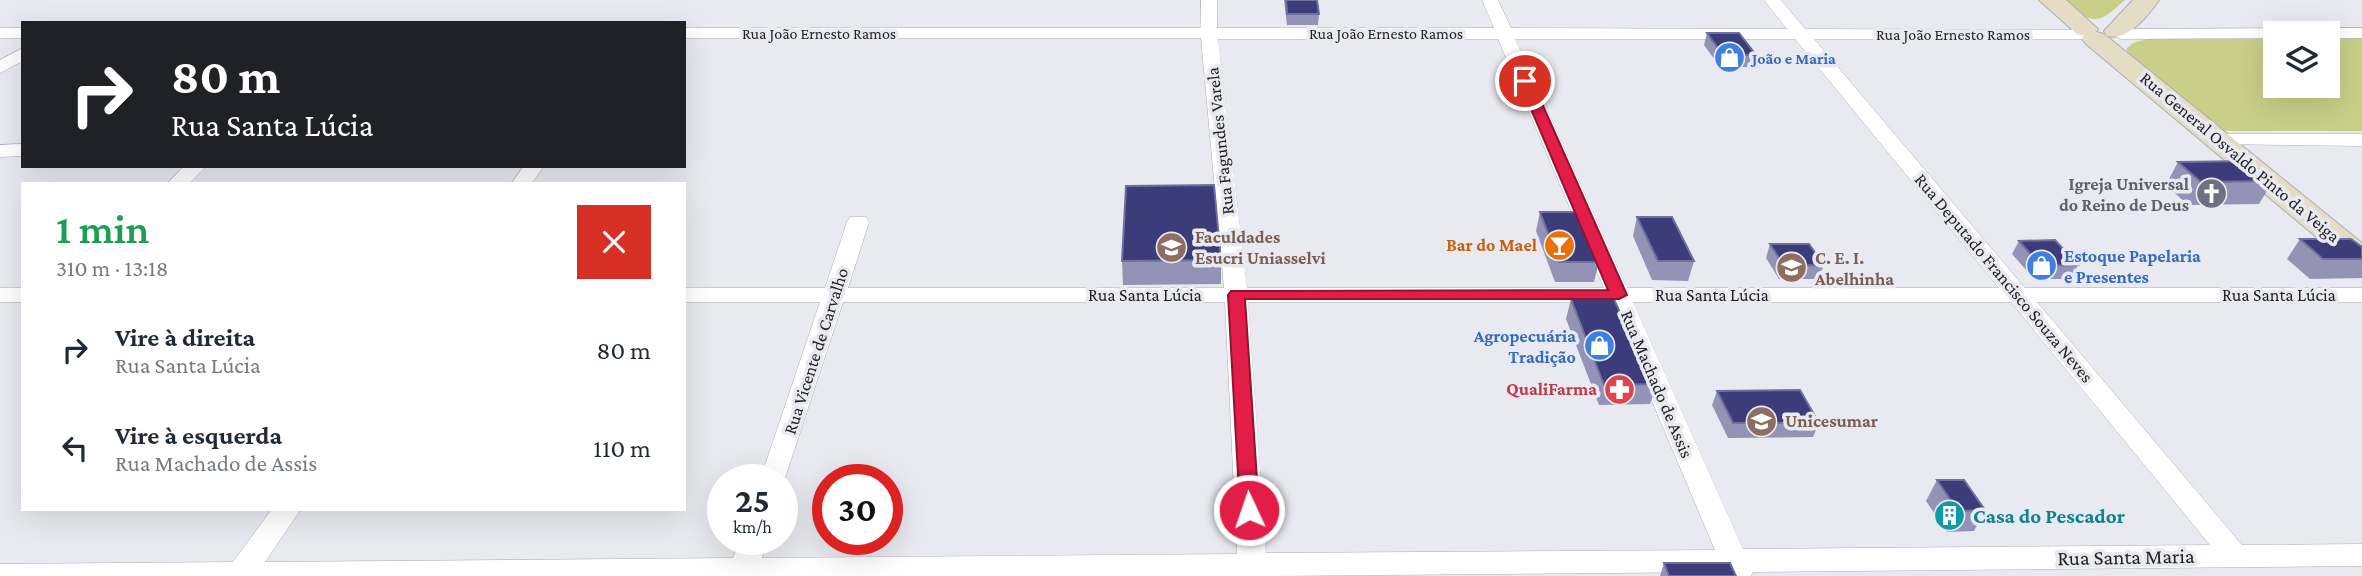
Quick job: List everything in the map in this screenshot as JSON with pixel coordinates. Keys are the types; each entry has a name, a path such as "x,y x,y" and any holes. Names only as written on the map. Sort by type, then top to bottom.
{"street":[{"name":"Rua Fagundes Varela","path":"1209,0 1209,33 1236,295 1253,570"},
{"name":"Rua Machado de Assis","path":"1490,0 1737,568"},
{"name":"Rua Deputado Francisco Souza Neves","path":"1772,0 2235,556"},
{"name":"Rua General Osvaldo Pinto da Veiga","path":"2051,0 2106,37 2220,140 2362,259"},
{"path":"2106,37 2147,0"},
{"path":"0,33 21,33"},
{"name":"Rua João Ernesto Ramos","path":"686,33 1800,34 2106,37 2362,33"},
{"path":"0,68 21,53"},
{"path":"2220,140 2362,140"},
{"path":"0,151 21,150"},
{"path":"179,182 194,168"},
{"name":"Rua Vicente de Carvalho","path":"778,464 858,222"},
{"path":"0,295 21,295"},
{"name":"Rua Santa Lúcia","path":"686,295 2362,295"},
{"path":"241,573 286,511"},
{"path":"743,573 749,555"},
{"name":"Rua Santa Maria","path":"0,576 1737,568 2362,555"}],"green space":[{"path":"2064,0 2125,0 2101,18 2094,19 2088,18"},
{"path":"2362,38 2362,131 2223,131 2132,58 2126,49 2133,43 2147,39 2263,39 2263,98 2340,98 2340,39"}],"building":[{"path":"1286,0 1317,0 1319,14 1287,14"},
{"path":"1707,33 1739,33 1756,55 1723,55"},
{"path":"2249,161 2273,181 2201,182 2178,162"},
{"name":"Faculdades Esucri Uniasselvi","path":"1214,185 1221,260 1122,261 1126,186"},
{"path":"1540,212 1577,212 1599,262 1559,262"},
{"path":"1637,217 1672,217 1694,261 1658,261"},
{"path":"2300,239 2351,239 2362,247 2362,259 2323,259"},
{"path":"2055,240 2078,265 2041,266 2019,241"},
{"path":"1770,244 1809,244 1824,265 1784,266"},
{"path":"1571,299 1614,299 1638,353 1643,353 1657,384 1604,385"},
{"path":"1800,390 1819,423 1733,423 1717,391"},
{"path":"1937,480 1964,480 1985,510 1958,511"},
{"path":"1664,563 1730,563 1736,576 1669,576"}],"place":[{"name":"João e Maria","path":"1729,58"},
{"name":"Igreja Universal do Reino de Deus","path":"2212,194"},
{"name":"Bar do Mael","path":"1560,245"},
{"name":"Faculdades Esucri Uniasselvi","path":"1172,247"},
{"name":"Estoque Papelaria e Presentes","path":"2041,266"},
{"name":"C. E. I. Abelhinha","path":"1792,268"},
{"name":"Agropecuária Tradição","path":"1599,346"},
{"name":"QualiFarma","path":"1620,389"},
{"name":"Unicesumar","path":"1762,421"},
{"name":"Casa do Pescador","path":"1950,516"}],"route":[{"path":"1249,510 1236,295 1619,295 1525,81"}]}
